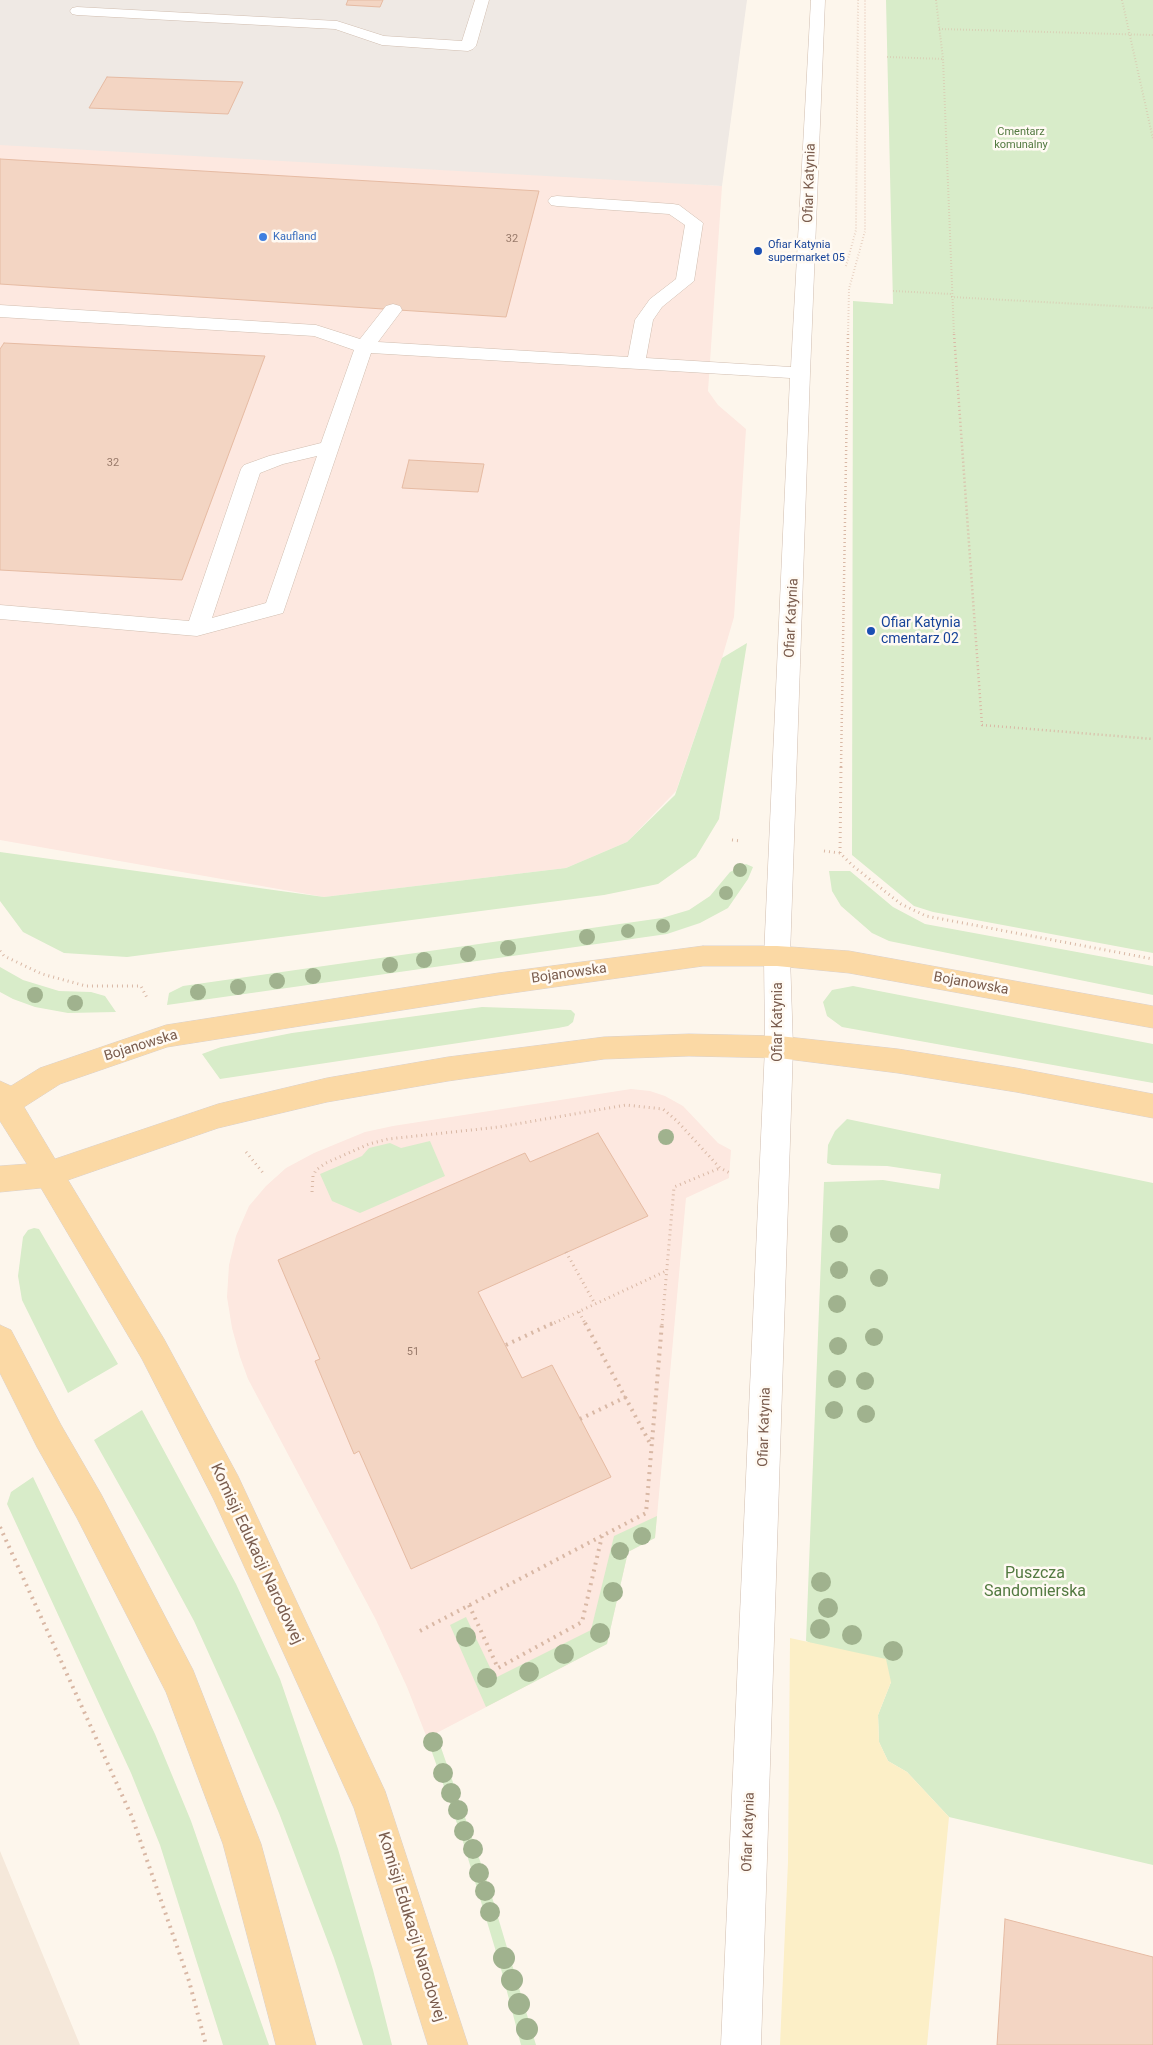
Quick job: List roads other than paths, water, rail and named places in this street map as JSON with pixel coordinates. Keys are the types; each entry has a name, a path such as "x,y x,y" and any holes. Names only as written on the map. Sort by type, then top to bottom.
{"main road":[{"name":"Bojanowska","path":"2,1101 50,1076 166,1036 625,966 703,956 777,956 849,962 1153,1017"},
{"path":"0,1179 50,1174 218,1116 346,1086 448,1069 604,1048 689,1045 779,1047 898,1061 1016,1080 1153,1106"},
{"name":"Komisji Edukacji Narodowej","path":"2,1101 50,1174 153,1349 226,1488 372,1804 448,2045"},
{"path":"0,1340 49,1436 89,1506 180,1683 242,1844 296,2045"}],"street":[{"path":"77,11 337,25 382,40 468,46 482,0"},
{"name":"Ofiar Katynia","path":"741,2045 779,1047 777,956 800,373 818,0"},
{"path":"557,201 674,209 694,223 685,281 656,303 644,320 636,363"},
{"path":"0,612 197,630 275,608 364,346 393,310"},
{"path":"0,312 316,331 364,346 800,373"},
{"path":"197,630 251,469 276,460 329,447"}],"place":[{"name":"Kaufland","path":"263,237"},
{"name":"Ofiar Katynia supermarket 05","path":"758,251"},
{"name":"Ofiar Katynia cmentarz 02","path":"871,631"}],"park label":[{"name":"Cmentarz komunalny","path":"1021,138"},
{"name":"Puszcza Sandomierska","path":"1035,1583"}]}
